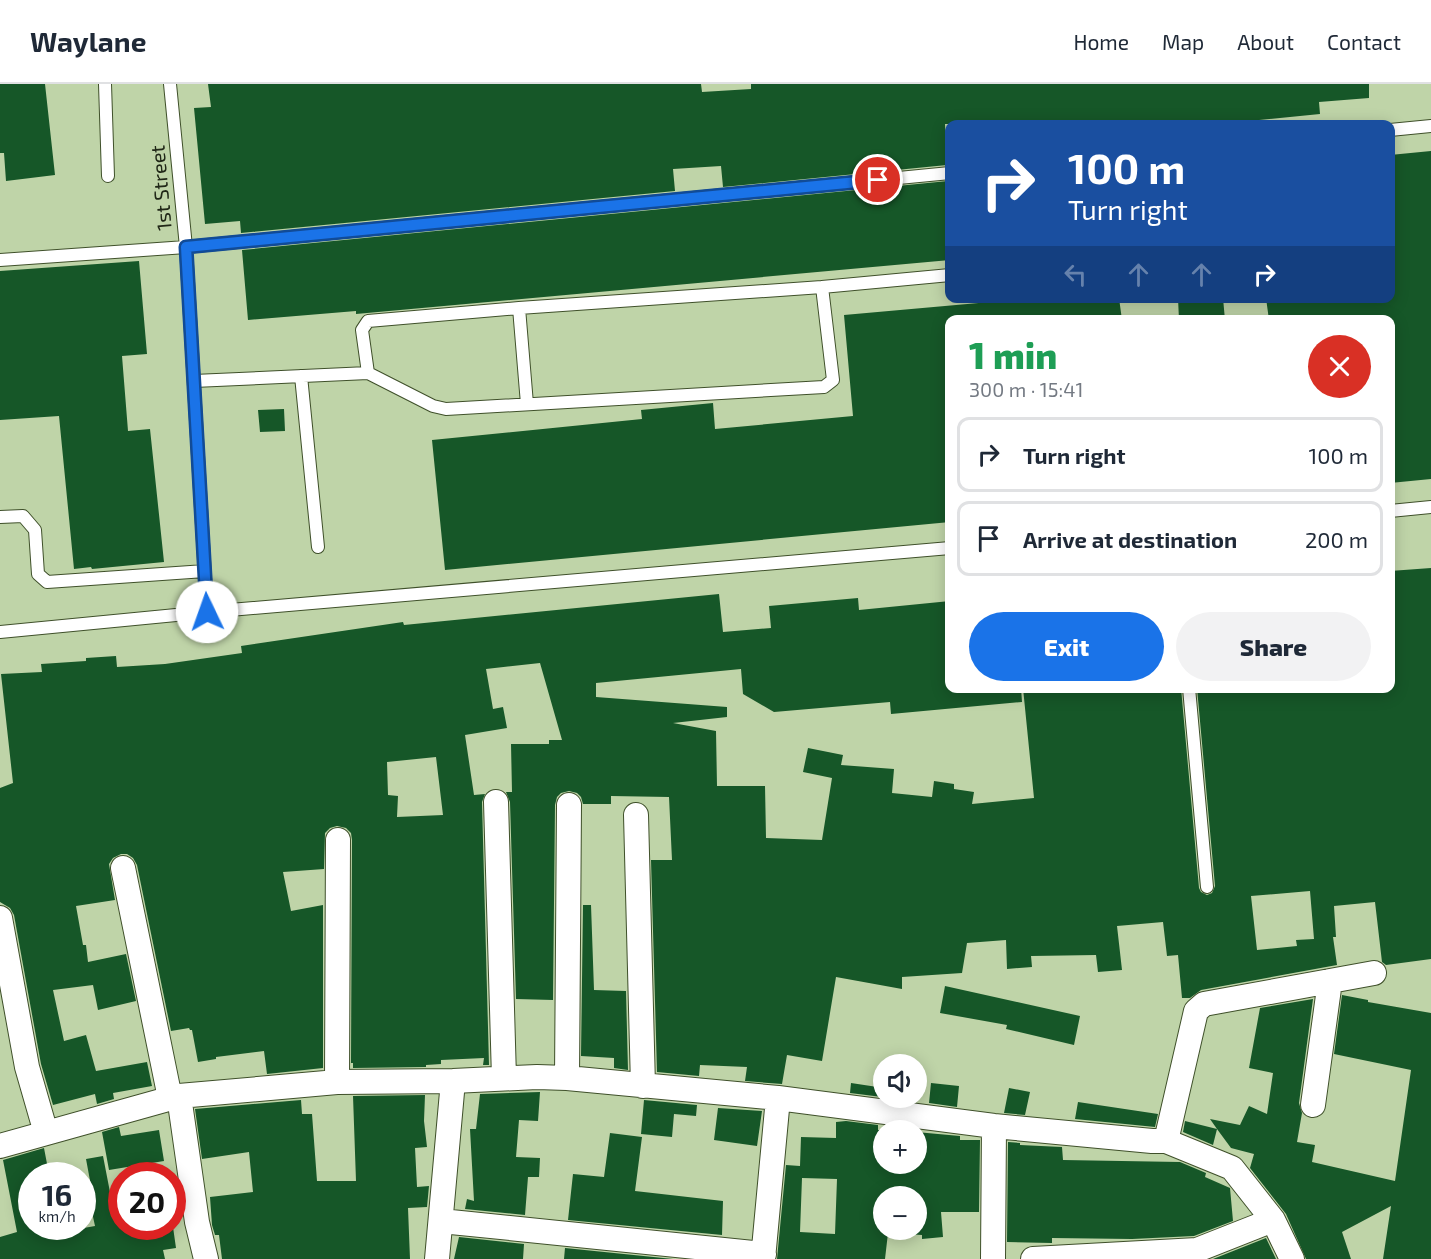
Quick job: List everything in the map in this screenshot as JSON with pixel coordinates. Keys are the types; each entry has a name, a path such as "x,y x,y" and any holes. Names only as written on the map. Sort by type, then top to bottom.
{"street":[{"path":"496,802 504,1078"},
{"path":"567,1078 569,805"},
{"path":"636,815 643,1086"},
{"path":"337,1082 338,840"},
{"path":"123,868 174,1097 206,1259"},
{"path":"0,918 27,1067 46,1133"},
{"path":"1166,1141 1196,1011 1204,1004 1374,973"},
{"path":"1313,1105 1330,981"},
{"path":"0,1146 174,1097 337,1082 567,1078 778,1098 994,1126 1166,1141 1232,1168 1273,1220 1292,1259"},
{"path":"437,1259 453,1081"},
{"path":"441,1221 763,1257 778,1098"},
{"path":"993,1259 994,1126"},
{"path":"1033,1259 1197,1250 1273,1220"}],"lane":[{"path":"105,84 108,176"},
{"name":"1st Street","path":"170,84 186,247 207,612"},
{"path":"1395,130 1431,126"},
{"path":"0,260 186,247 945,173"},
{"path":"368,373 362,330 368,321 822,287 945,275"},
{"path":"194,381 368,373 433,406 446,409 824,387 833,380 822,287"},
{"path":"519,308 527,404"},
{"path":"301,376 318,547"},
{"path":"1395,511 1431,507"},
{"path":"0,518 23,516 35,530 38,574 47,582 205,571"},
{"path":"0,632 945,548"},
{"path":"1189,693 1207,887"}],"building":[{"path":"0,84 45,84 55,175 6,181 4,153 0,153"},
{"path":"208,84 701,84 702,92 751,89 751,84 1369,84 1369,98 1319,102 1320,114 1259,120 945,120 945,165 723,187 721,166 673,169 675,191 241,233 240,221 205,224 194,108 211,107"},
{"path":"1431,151 1431,479 1395,483 1395,315 1268,315 1267,303 1395,303 1395,155"},
{"path":"945,181 945,260 356,314 356,311 248,320 242,250"},
{"path":"139,261 147,354 122,356 128,431 150,429 164,562 74,569 59,416 0,420 0,271"},
{"path":"979,303 1120,303 1121,315 945,315 945,522 445,570 432,440 642,419 641,410 713,403 715,429 853,416 844,315"},
{"path":"1178,303 1223,303 1225,315 1179,315"},
{"path":"284,409 285,431 260,432 258,410"},
{"path":"1431,568 1431,959 1386,965 1382,962 1375,902 1334,906 1336,937 1333,937 1337,965 1201,990 1190,998 1182,998 1178,955 1167,956 1163,922 1117,926 1122,970 1098,972 1096,955 1031,956 1032,967 1007,969 1006,940 967,943 962,973 902,977 902,989 836,977 822,1061 787,1055 782,1084 745,1081 747,1067 700,1065 699,1076 657,1072 651,860 672,860 669,797 611,796 611,804 583,804 577,793 569,791 557,797 555,805 553,1000 516,999 510,802 506,792 512,792 511,744 549,744 549,740 562,740 540,663 486,669 493,709 503,707 507,728 465,735 474,795 485,794 482,802 489,1065 483,1065 484,1058 441,1060 441,1064 426,1065 426,1067 353,1068 353,1063 351,1063 352,840 351,833 346,828 337,826 325,833 324,869 283,872 291,911 323,905 323,1068 267,1074 264,1051 216,1057 216,1059 198,1062 192,1030 189,1028 171,1031 137,865 133,858 127,854 121,854 113,858 109,864 115,900 76,906 88,962 126,954 136,1001 98,1010 93,985 53,990 64,1041 86,1035 96,1071 147,1062 152,1086 113,1093 114,1099 97,1104 95,1094 53,1105 41,1064 14,915 10,908 0,902 0,788 13,783 1,674 42,672 41,664 116,656 117,667 165,664 242,653 241,646 403,622 404,625 719,594 723,632 771,628 769,606 858,598 859,610 945,601 945,693 1021,693 1022,702 891,714 890,702 774,712 743,694 741,669 596,683 596,697 727,707 727,717 673,723 716,731 717,786 765,786 766,838 822,840 832,778 803,772 808,748 843,755 841,765 894,769 892,793 932,797 934,781 954,784 954,789 974,792 972,804 1034,798 1024,693 1181,693 1199,888 1207,895 1212,893 1215,886 1197,693 1395,693 1395,571","holes":["436,757 443,815 397,817 398,796 388,795 387,762","1310,891 1314,939 1296,940 1297,946 1257,950 1251,896"]},
{"path":"583,905 591,905 594,990 626,991 628,1070 614,1068 614,1058 581,1056"},
{"path":"945,986 1080,1016 1074,1045 1006,1029 1007,1025 940,1013"},
{"path":"1342,995 1431,1013 1431,1259 1383,1259 1391,1206 1342,1232 1351,1259 1306,1259 1286,1214 1250,1168 1254,1154 1231,1148 1210,1119 1240,1125 1249,1106 1267,1114 1273,1073 1249,1068 1260,1008 1313,999 1299,1103 1302,1113 1297,1142 1315,1145 1312,1162 1395,1181 1411,1070 1334,1054"},
{"path":"851,1083 873,1086 873,1096 850,1093"},
{"path":"931,1083 959,1086 957,1107 929,1103"},
{"path":"1009,1088 1030,1092 1025,1115 1004,1113"},
{"path":"540,1092 538,1121 519,1120 516,1157 540,1158 539,1177 528,1177 525,1215 465,1209 467,1199 474,1201 470,1129 476,1129 480,1094"},
{"path":"425,1095 424,1121 427,1147 415,1148 417,1187 429,1186 427,1207 408,1208 410,1259 222,1259 219,1235 215,1235 212,1225 210,1197 253,1192 249,1152 202,1159 195,1109 301,1100 302,1114 312,1114 317,1181 356,1181 353,1096"},
{"path":"644,1100 697,1105 696,1116 674,1114 672,1137 641,1134"},
{"path":"1078,1102 1158,1114 1155,1127 1075,1119"},
{"path":"718,1108 762,1111 757,1146 714,1140"},
{"path":"1185,1121 1217,1129 1213,1145 1183,1132"},
{"path":"836,1122 873,1124 873,1174 927,1174 927,1133 960,1136 960,1140 980,1140 979,1212 941,1212 943,1237 927,1239 927,1186 873,1186 873,1240 887,1240 885,1259 777,1259 786,1165 800,1166 801,1137 836,1138","holes":["802,1178 837,1179 835,1234 800,1232"]},
{"path":"119,1127 121,1136 159,1130 164,1161 108,1162 108,1165 102,1132"},
{"path":"610,1133 642,1137 635,1191 723,1201 722,1235 568,1220 573,1174 604,1177"},
{"path":"1008,1142 1020,1143 1020,1145 1062,1147 1063,1160 1180,1162 1206,1173 1205,1177 1230,1188 1233,1221 1194,1236 1132,1239 1052,1238 1052,1243 1007,1242"},
{"path":"44,1148 47,1162 18,1162 18,1240 96,1240 96,1162 87,1162 86,1159 103,1156 108,1182 108,1240 175,1240 176,1248 163,1250 165,1259 0,1259 0,1237 17,1232 3,1160"},
{"path":"459,1237 524,1244 523,1259 454,1259"},
{"path":"1266,1238 1276,1259 1213,1259"},
{"path":"565,1248 673,1259 564,1259"}],"route":[{"path":"207,612 186,247 878,180"}]}
